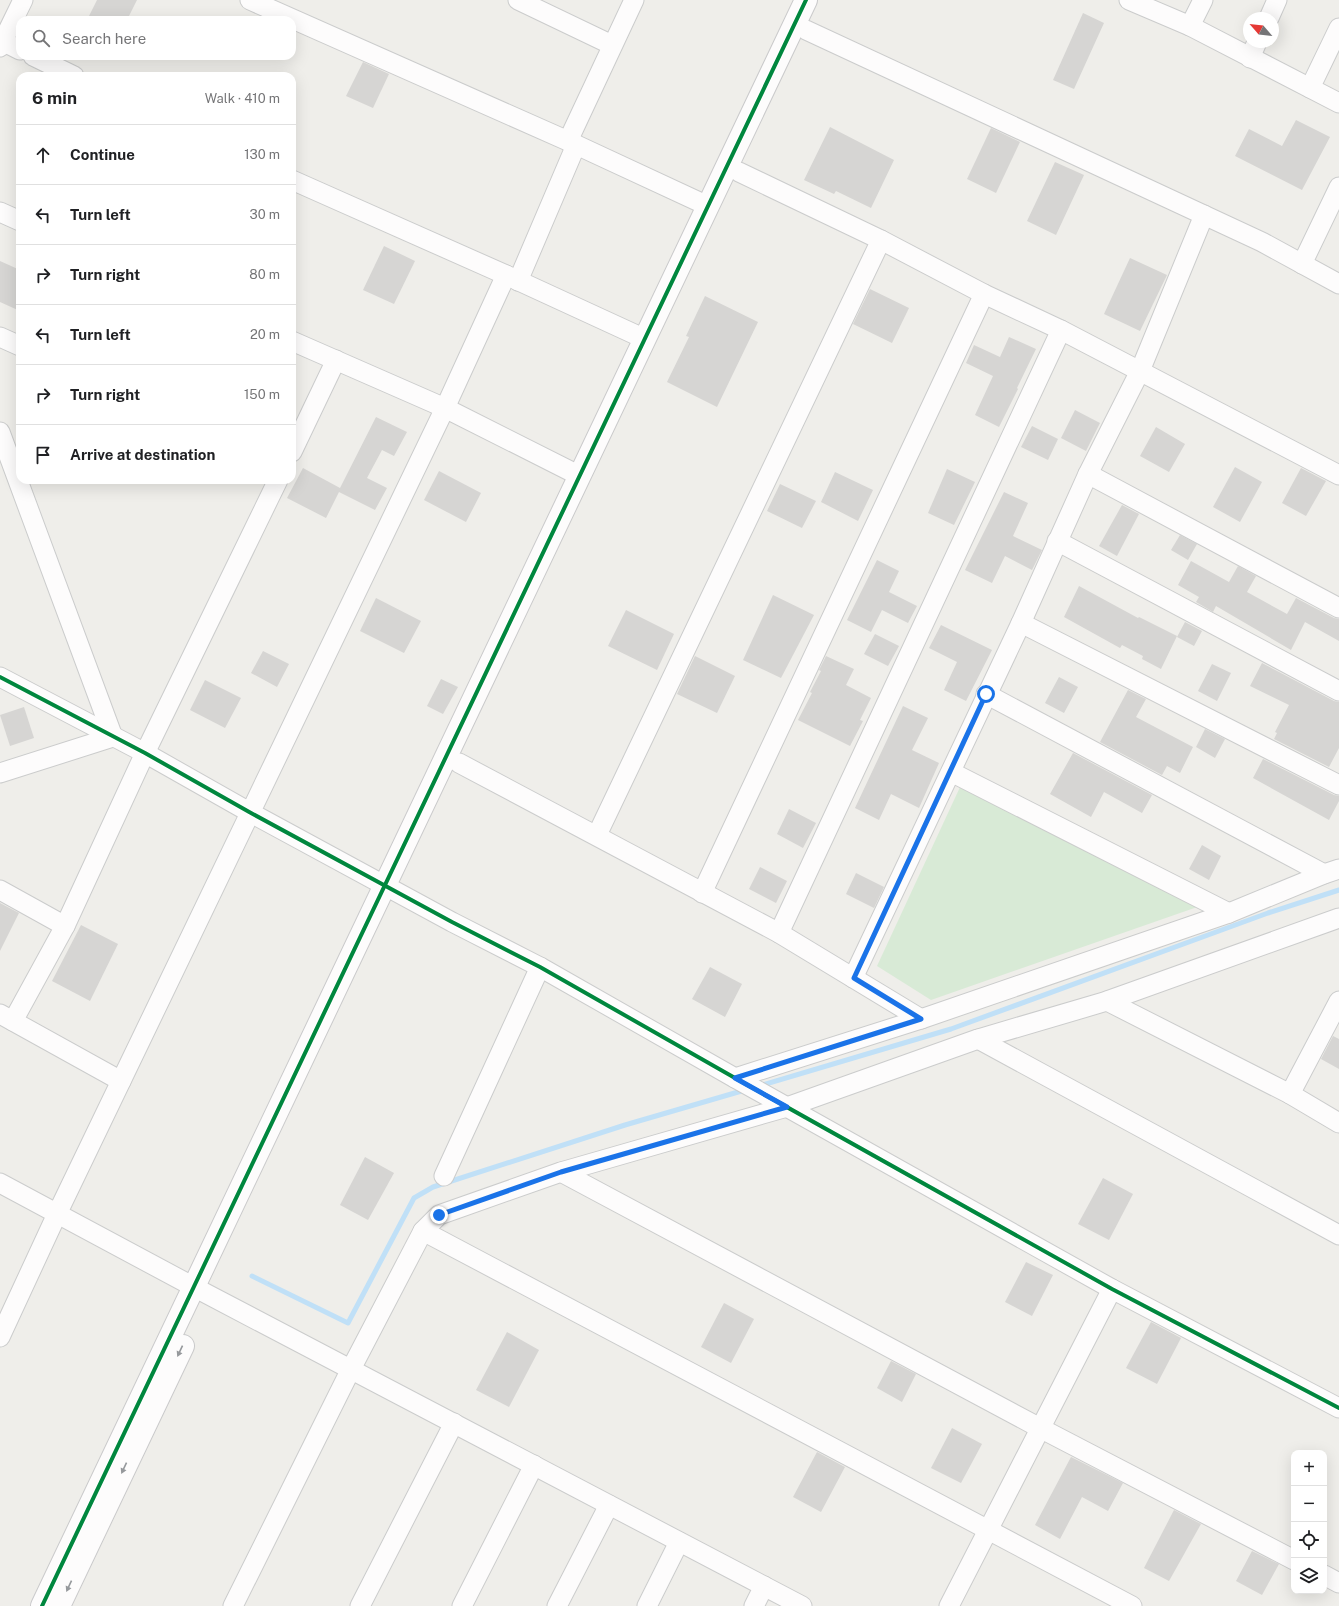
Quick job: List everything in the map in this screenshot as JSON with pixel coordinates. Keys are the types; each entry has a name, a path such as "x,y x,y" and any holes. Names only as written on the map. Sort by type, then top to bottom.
{"street":[{"path":"16,49 1,43 23,0"},
{"path":"250,0 286,16"},
{"path":"518,0 612,45"},
{"path":"1,1333 445,408 512,278 572,143 612,45 634,0"},
{"path":"42,1606 200,1290 391,889 580,476 806,0"},
{"path":"391,889 459,763 820,0"},
{"path":"1129,0 1190,26 1253,50 1310,88 1339,103"},
{"path":"1190,26 1203,0"},
{"path":"1272,12 1278,0"},
{"path":"296,20 572,143 708,206"},
{"path":"1310,88 1339,28"},
{"path":"806,30 1262,242 1339,284"},
{"path":"41,60 66,72"},
{"path":"739,172 881,240 984,294 1061,330 1339,475"},
{"path":"296,182 645,339"},
{"path":"1302,264 1339,187"},
{"path":"0,212 16,219"},
{"path":"854,978 986,694 1021,623 1088,474 1140,371 1204,215"},
{"path":"597,835 881,240"},
{"path":"702,893 984,294"},
{"path":"779,933 1061,330"},
{"path":"0,337 16,344"},
{"path":"296,343 445,408 580,476"},
{"path":"296,444 336,360"},
{"path":"0,432 16,475"},
{"path":"1088,474 1339,608"},
{"path":"19,484 113,737"},
{"path":"122,1081 6,1017 65,926 144,753 276,484"},
{"path":"1057,541 1339,691"},
{"path":"1021,623 1339,785"},
{"path":"0,677 144,753 452,922 540,966 735,1078 1112,1289 1339,1408"},
{"path":"986,694 1331,872"},
{"path":"0,773 113,737"},
{"path":"459,763 779,933 921,1019"},
{"path":"951,772 1228,913"},
{"path":"735,1078 921,1019 1228,913 1331,872"},
{"path":"0,890 65,926"},
{"path":"233,1606 350,1369 423,1231 439,1215 561,1172 787,1107 978,1039 1107,1001 1339,918"},
{"path":"444,1176 540,966"},
{"path":"1107,1001 1290,1094 1339,1123"},
{"path":"1290,1094 1339,1001"},
{"path":"978,1039 1339,1235"},
{"path":"561,1172 1040,1428 1291,1558"},
{"path":"0,1183 200,1290 802,1606"},
{"path":"423,1231 987,1531 1132,1606"},
{"path":"949,1606 1112,1289"},
{"path":"59,1606 200,1290"},
{"path":"360,1606 454,1423"},
{"path":"462,1606 534,1465"},
{"path":"557,1606 609,1505"},
{"path":"647,1606 679,1542"},
{"path":"1327,1577 1339,1583"},
{"path":"754,1606 764,1586"}],"green space":[{"path":"961,785 1203,905 931,1000 877,966"}],"building":[{"path":"97,0 137,0 129,16 89,16"},
{"path":"1083,13 1104,23 1074,89 1053,80"},
{"path":"363,62 389,74 373,108 346,96"},
{"path":"1296,120 1330,137 1302,190 1235,156 1249,129 1282,146"},
{"path":"830,127 894,160 871,208 836,191 834,194 804,180"},
{"path":"991,128 1020,142 996,193 967,179"},
{"path":"1055,162 1084,175 1056,235 1027,221"},
{"path":"384,246 415,261 394,304 363,290"},
{"path":"1130,258 1167,275 1140,331 1104,314"},
{"path":"0,261 16,268 16,309 0,302"},
{"path":"870,289 909,308 892,343 853,324"},
{"path":"705,296 758,322 717,407 667,382 689,337 686,336"},
{"path":"1009,337 1036,349 999,427 975,415 993,376 966,363 974,345 1000,357"},
{"path":"1075,410 1100,423 1086,451 1061,438"},
{"path":"376,417 407,432 394,456 382,450 367,478 387,488 375,510 339,492 326,518 287,498 294,484 296,484 303,468 340,488"},
{"path":"1032,426 1058,439 1048,460 1021,447"},
{"path":"1156,427 1185,444 1169,472 1140,456"},
{"path":"1235,467 1262,482 1240,522 1213,507"},
{"path":"1301,468 1326,481 1306,516 1282,503"},
{"path":"947,469 975,482 954,525 928,513"},
{"path":"439,471 481,493 466,522 424,500"},
{"path":"835,472 873,490 858,521 821,502"},
{"path":"780,484 816,501 802,528 767,511"},
{"path":"1004,492 1028,503 1013,536 1042,550 1032,570 1005,556 992,583 965,570"},
{"path":"1122,505 1139,514 1117,556 1099,546"},
{"path":"1180,535 1197,544 1188,560 1171,550"},
{"path":"877,560 899,571 889,592 917,606 908,623 882,610 871,632 847,620"},
{"path":"1191,561 1229,582 1238,566 1256,576 1247,592 1287,614 1296,598 1334,618 1339,619 1339,641 1305,622 1291,650 1216,606 1213,612 1196,602 1199,597 1178,585"},
{"path":"1079,586 1138,618 1139,617 1177,636 1161,669 1142,659 1143,656 1122,645 1120,648 1064,617"},
{"path":"773,595 814,615 781,678 743,660"},
{"path":"376,598 421,621 404,653 360,631"},
{"path":"626,610 674,634 657,670 608,646"},
{"path":"1185,622 1202,631 1194,646 1177,637"},
{"path":"941,625 992,650 966,701 944,690 957,662 929,648"},
{"path":"875,634 899,646 888,666 864,654"},
{"path":"263,651 289,664 277,687 251,673"},
{"path":"695,656 735,676 717,713 677,694"},
{"path":"826,656 854,669 846,685 871,698 860,720 863,721 850,746 798,720 812,693 810,692 821,671 819,670"},
{"path":"1262,663 1334,701 1339,702 1339,748 1329,767 1274,739 1277,733 1275,732 1289,705 1250,686"},
{"path":"1212,664 1231,673 1217,701 1198,691"},
{"path":"1059,677 1078,687 1064,713 1045,703"},
{"path":"441,679 458,687 443,714 427,706"},
{"path":"205,680 241,698 225,728 190,710"},
{"path":"1128,690 1146,699 1136,717 1193,747 1180,773 1167,766 1162,775 1100,742"},
{"path":"903,706 928,718 912,750 939,763 919,808 891,794 879,820 855,808"},
{"path":"24,707 34,738 10,746 0,715"},
{"path":"1205,729 1225,739 1215,758 1196,747"},
{"path":"1073,753 1152,795 1142,813 1104,792 1091,817 1050,794"},
{"path":"1263,759 1334,795 1339,796 1339,801 1329,820 1253,778"},
{"path":"789,809 816,823 803,848 777,834"},
{"path":"1202,845 1221,856 1209,880 1189,869"},
{"path":"760,867 787,881 776,903 749,889"},
{"path":"856,873 884,887 874,908 846,894"},
{"path":"0,903 19,913 0,951"},
{"path":"81,925 118,944 90,1001 52,981"},
{"path":"710,967 742,984 725,1017 692,999"},
{"path":"1333,1036 1339,1039 1339,1069 1321,1059"},
{"path":"365,1157 394,1173 368,1220 340,1205"},
{"path":"1103,1178 1133,1194 1109,1240 1078,1224"},
{"path":"1026,1262 1053,1275 1032,1316 1005,1302"},
{"path":"724,1303 754,1319 731,1363 701,1347"},
{"path":"1151,1322 1181,1338 1157,1384 1126,1368"},
{"path":"507,1332 539,1350 509,1407 476,1390"},
{"path":"891,1361 916,1374 902,1402 877,1388"},
{"path":"952,1428 982,1444 961,1483 931,1468"},
{"path":"817,1452 845,1467 821,1512 793,1497"},
{"path":"1071,1457 1123,1483 1108,1511 1082,1497 1060,1539 1035,1525"},
{"path":"1174,1510 1201,1524 1169,1581 1144,1568"},
{"path":"1252,1551 1279,1564 1262,1595 1236,1581"}],"waterway":[{"path":"759,1086 951,1029 1268,913 1339,890"},
{"path":"252,1276 348,1323 414,1198 433,1187 625,1125 745,1090"}],"cycle path":[{"path":"42,1606 806,0"},
{"path":"0,677 145,753 251,813 452,922 540,967 1112,1289 1339,1408"}],"route":[{"path":"439,1215 561,1172 787,1107 735,1078 921,1019 854,978 986,694"}]}
